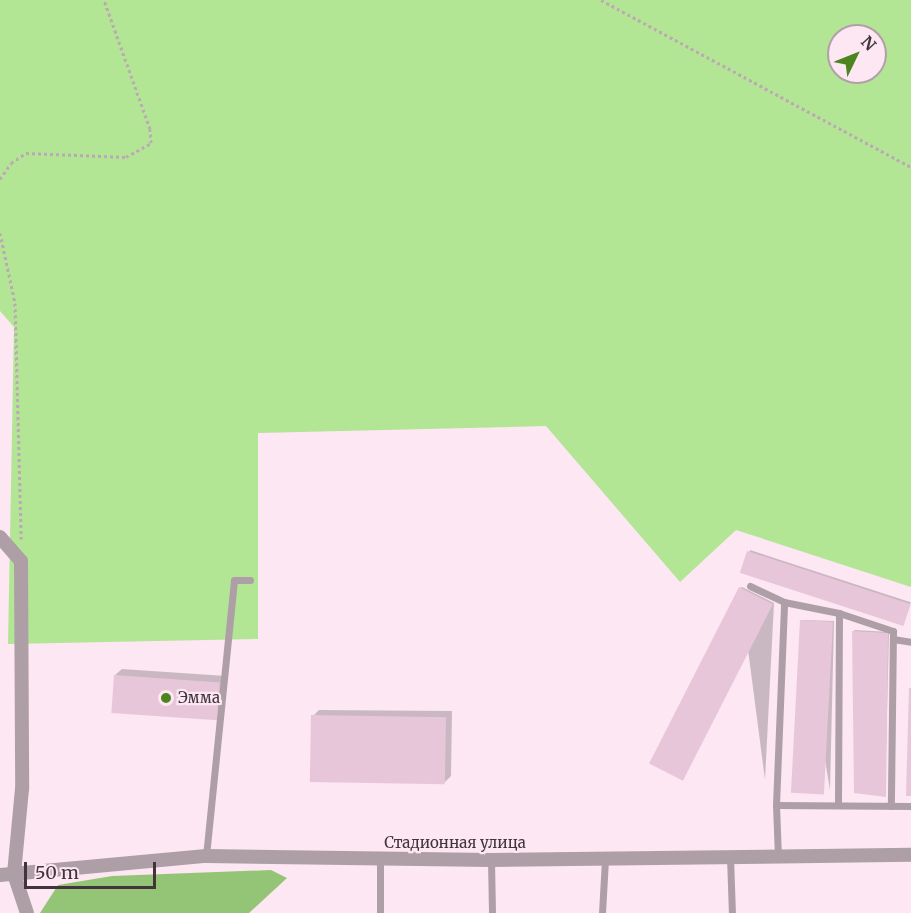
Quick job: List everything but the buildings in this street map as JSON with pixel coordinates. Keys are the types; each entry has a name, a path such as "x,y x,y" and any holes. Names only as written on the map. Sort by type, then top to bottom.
{"street":[{"path":"0,537 21,561 22,789 7,875 27,913"},
{"name":"Стадионная улица","path":"7,875 206,856 491,860 911,855"}],"lane":[{"path":"206,856 234,580 249,580"},
{"path":"750,586 784,602 839,614 893,631 891,806"},
{"path":"778,857 776,805 784,602"},
{"path":"838,806 839,614"},
{"path":"893,639 911,642"},
{"path":"776,805 911,806"},
{"path":"730,857 732,913"},
{"path":"602,913 605,858"},
{"path":"380,860 380,913"},
{"path":"491,860 492,913"}],"path":[{"path":"0,179 11,163 26,153 126,157 152,143 150,129 104,0"},
{"path":"601,0 911,167"},
{"path":"0,233 15,303 21,561"}],"green space":[{"path":"0,0 911,0 911,587 736,530 680,582 546,426 258,433 258,639 8,644 14,327 0,311"},
{"path":"271,870 287,878 249,913 40,913 58,885 112,876"}],"place":[{"name":"Эмма","path":"166,698"}]}
